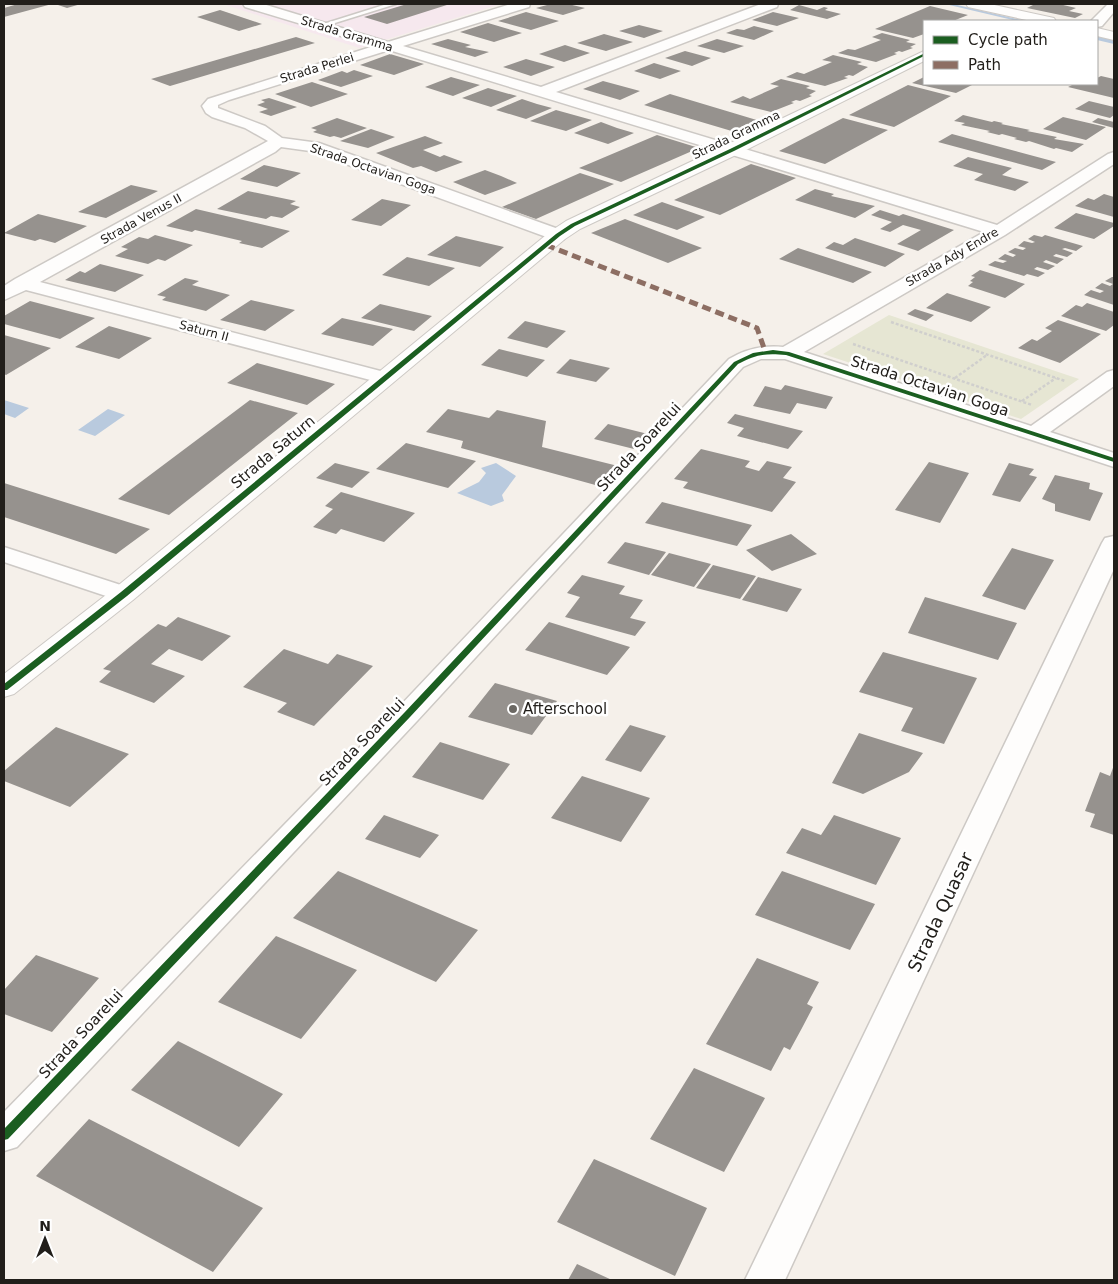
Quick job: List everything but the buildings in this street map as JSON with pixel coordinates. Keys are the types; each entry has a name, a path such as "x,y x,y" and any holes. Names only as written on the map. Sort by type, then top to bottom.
{"street":[{"name":"Strada Gramma","path":"250,4 998,231"},
{"name":"Strada Perlei","path":"224,97 524,4"},
{"path":"540,92 772,4"},
{"path":"973,4 1002,17 1037,20"},
{"path":"1098,22 1114,5"},
{"path":"1098,32 1114,36"},
{"name":"Strada Gramma","path":"558,236 573,225 732,150 923,55"},
{"name":"Strada Octavian Goga","path":"224,97 213,102 210,106 211,110 266,132 276,139 277,142 314,146 558,236"},
{"name":"Strada Venus II","path":"4,294 269,149 277,142"},
{"name":"Strada Ady Endre","path":"787,354 998,231 1114,157"},
{"name":"Strada Saturn","path":"4,688 124,594 558,236"},
{"name":"Saturn II","path":"22,283 385,378"},
{"name":"Strada Octavian Goga","path":"736,363 751,354 765,351 787,354 1114,460"},
{"name":"Strada Soarelui","path":"4,1136 130,1002 407,715 736,363"},
{"path":"1033,434 1114,376"},
{"name":"Strada Quasar","path":"765,1280 1114,543"},
{"path":"4,554 124,594"}],"lane":[{"path":"320,26 393,4"}],"path":[{"path":"859,312 1093,391"},
{"path":"822,333 1060,414"},
{"path":"954,378 987,355"},
{"path":"1021,401 1056,378"}],"shaded area":[{"path":"223,4 501,4 359,48"}],"green space":[{"path":"889,315 1079,379 1021,419 823,354"}],"water":[{"path":"4,400 29,408 15,418 4,414"},
{"path":"108,409 125,415 95,436 78,430"},
{"path":"496,463 516,476 502,495 504,501 491,506 457,493 479,482 486,473 481,468"}],"waterway":[{"path":"947,4 1019,20"},
{"path":"1098,38 1114,42"}],"marked path":[{"path":"546,245 757,328 765,351"}],"cycle path":[{"path":"4,688 124,594 558,235 573,225 732,150 923,55"},
{"path":"4,1136 407,715 736,363 749,356 761,353 787,353 1114,460"}],"place":[{"name":"Afterschool","path":"513,709"}]}
